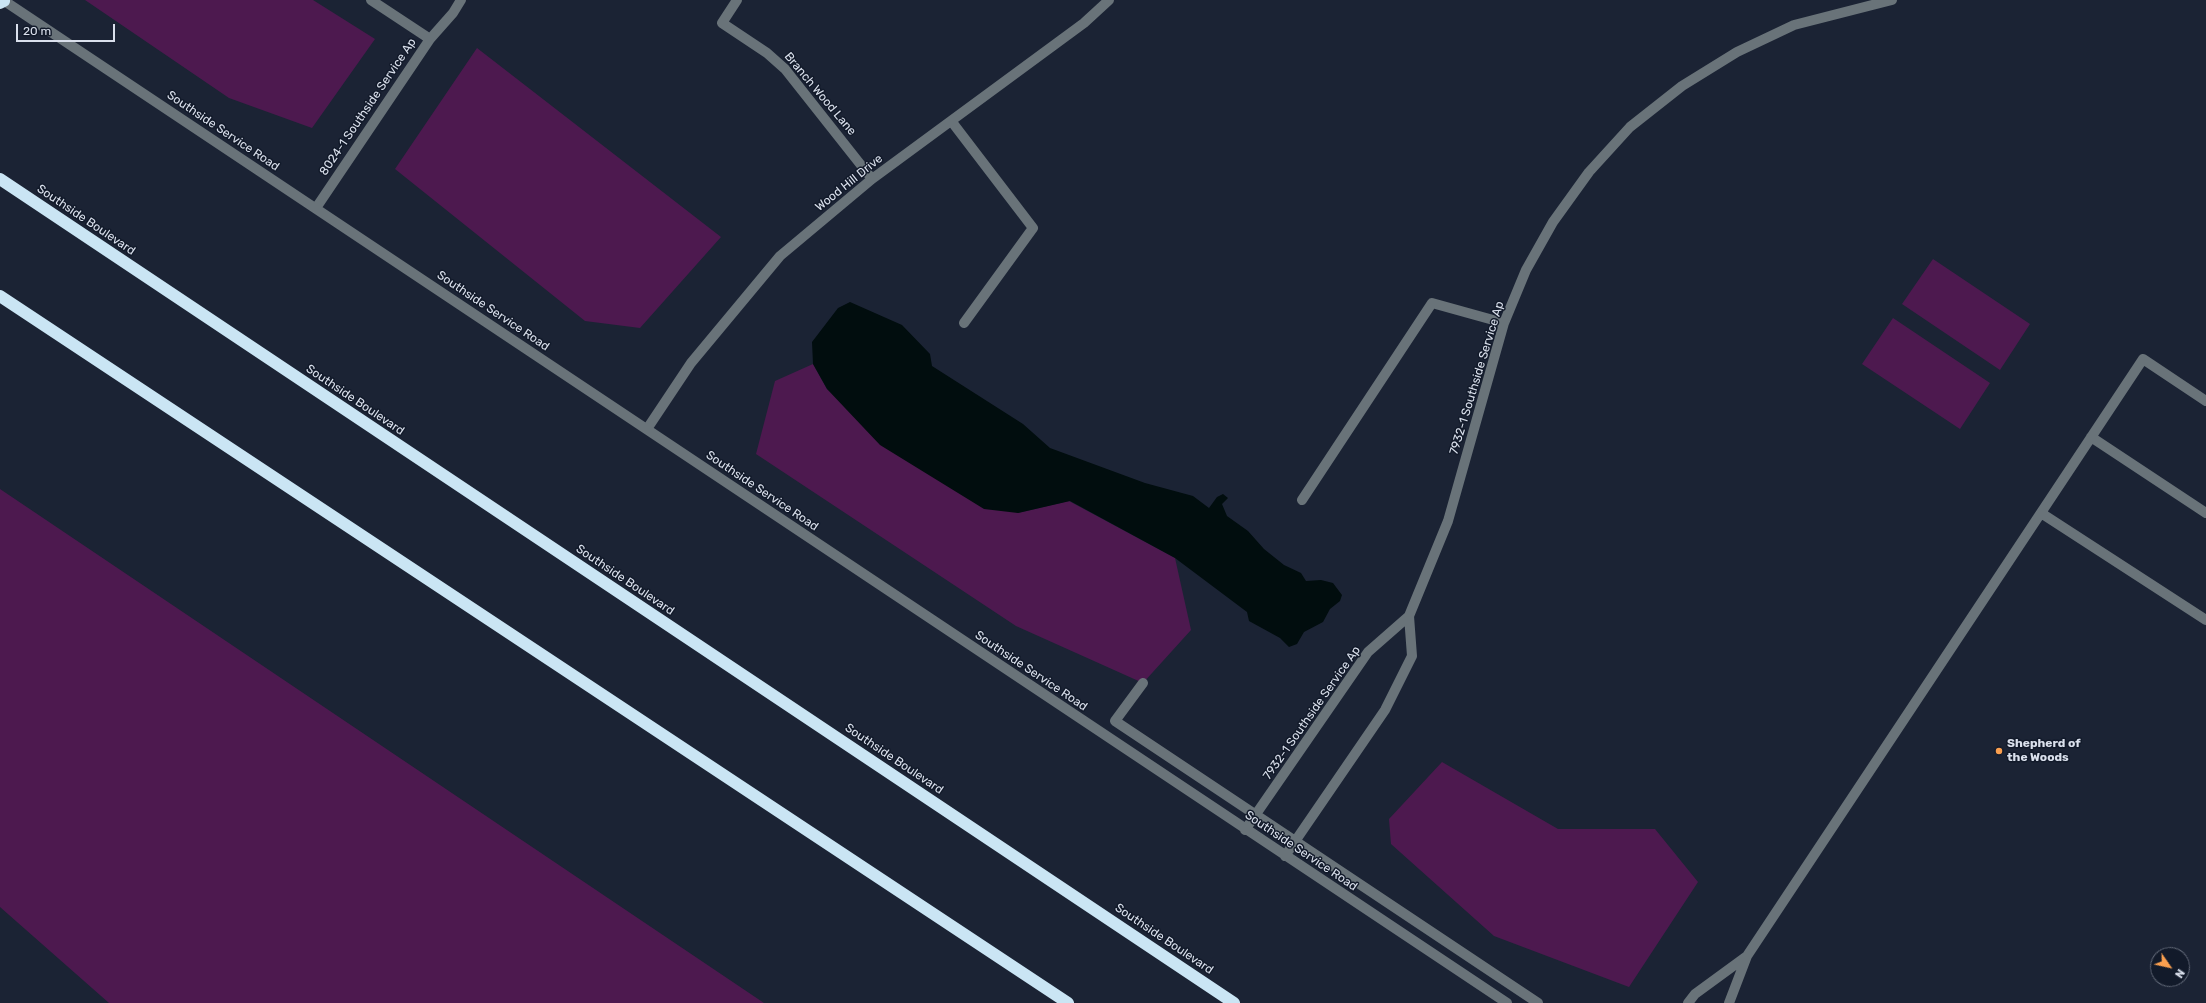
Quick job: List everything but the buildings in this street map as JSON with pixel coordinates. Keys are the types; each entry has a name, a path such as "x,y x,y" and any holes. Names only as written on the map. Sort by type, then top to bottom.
{"highway":[{"name":"Southside Boulevard","path":"0,179 1234,1003"},
{"path":"0,296 1068,1003"}],"street":[{"name":"8024-1 Southside Service Ap","path":"316,208 430,38 371,0"},
{"path":"430,38 453,13 461,0"},
{"name":"Branch Wood Lane","path":"737,0 722,23 767,53 785,69 872,179"},
{"name":"Wood Hill Drive","path":"647,429 691,362 780,256 872,179 952,122 1084,23 1109,0"},
{"name":"7932-1 Southside Service Ap","path":"1245,830 1368,652 1409,616 1448,521 1504,323 1526,270 1553,222 1589,172 1630,128 1682,86 1736,52 1794,25 1861,3 1892,0"},
{"name":"Southside Service Road","path":"2,1 316,208 1245,830 1507,1003"},
{"path":"952,122 1033,228 964,323"},
{"path":"1302,500 1432,303 1504,323"},
{"path":"1729,1003 1747,956 2143,359 2206,401"},
{"path":"2091,437 2206,513"},
{"path":"2041,513 2206,620"},
{"path":"1285,856 1385,710 1412,656 1409,616"},
{"path":"1143,683 1115,721 1538,1003"},
{"path":"1688,1003 1696,994 1747,956"}],"shaded area":[{"path":"85,0 313,0 375,39 312,128 229,98"},
{"path":"477,48 721,237 640,328 585,321 395,169"},
{"path":"1933,259 2030,324 2000,370 1902,304"},
{"path":"850,302 902,325 930,354 932,366 1023,424 1050,448 1145,483 1193,496 1209,508 1217,497 1223,494 1228,498 1222,504 1227,516 1248,531 1264,549 1284,565 1301,573 1306,581 1321,580 1333,583 1342,595 1340,601 1330,609 1323,622 1304,632 1297,644 1289,647 1280,638 1249,621 1247,612 1175,558 1070,501 1018,513 984,509 880,445 827,389 813,364 812,342 838,308"},
{"path":"1893,318 1990,383 1960,429 1862,364"},
{"path":"813,364 827,389 1018,513 1069,501 1175,558 1191,630 1143,683 1016,626 756,454 775,381"},
{"path":"0,489 764,1003 109,1003 0,907"},
{"path":"1442,762 1558,829 1655,829 1698,882 1629,987 1494,936 1391,844 1389,819"}],"place":[{"name":"Shepherd of the Woods","path":"1999,751"}]}
